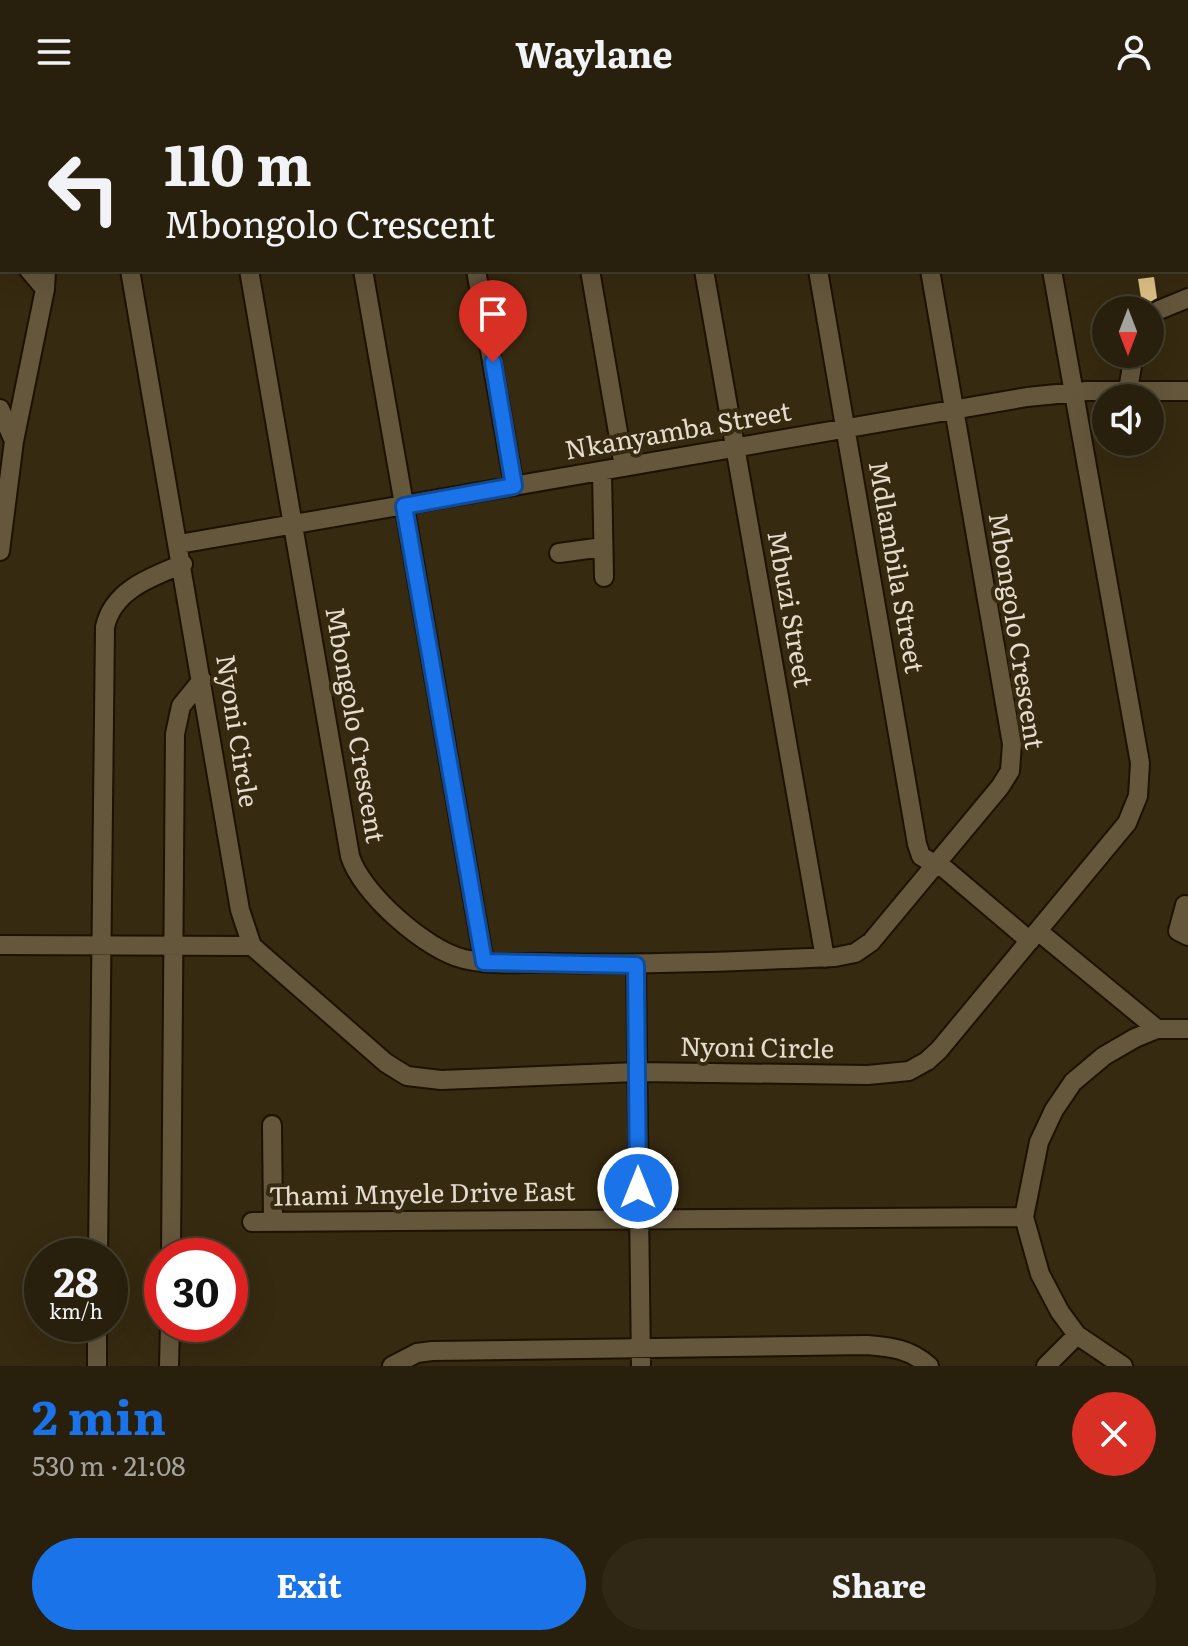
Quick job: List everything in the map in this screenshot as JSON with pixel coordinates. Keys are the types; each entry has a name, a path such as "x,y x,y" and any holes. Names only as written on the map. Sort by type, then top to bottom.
{"street":[{"name":"Nyoni Circle","path":"130,272 183,564 240,910 252,946 386,1063 407,1076 441,1080 637,1072 868,1075 909,1071 939,1050 1127,823 1136,807 1141,774 1052,272"},
{"name":"Mbongolo Crescent","path":"249,272 350,856 356,873 394,914 435,947 463,959 636,965 825,958 846,956 863,949 881,932 916,888 931,861 1000,787 1010,771 1012,744 930,272"},
{"path":"363,272 484,962"},
{"path":"476,272 514,486"},
{"path":"590,272 624,467"},
{"name":"Mbuzi Street","path":"704,272 825,958"},
{"name":"Mdlambila Street","path":"818,272 913,822 931,861"},
{"path":"0,551 1,524 14,441 46,280"},
{"name":"Nkanyamba Street","path":"179,544 954,409 1092,391"},
{"name":"Nkanyamba Street","path":"1164,391 1188,391"},
{"path":"0,409 14,441"},
{"path":"602,471 604,577"},
{"path":"559,553 603,547"},
{"path":"98,1238 105,627 113,605 123,595 152,577 183,564"},
{"path":"171,1238 175,734 181,706 202,680"},
{"path":"931,861 1157,1029"},
{"path":"1185,905 1178,931 1188,936"},
{"path":"0,945 252,946"},
{"path":"636,965 641,1357"},
{"path":"1123,1366 1077,1335 1060,1312 1040,1274 1024,1217 1039,1142 1073,1082 1104,1056 1157,1029 1188,1029"},
{"path":"272,1125 273,1222"},
{"name":"Thami Mnyele Drive East","path":"252,1222 638,1217 1024,1217"},
{"path":"1046,1366 1077,1335"},
{"path":"97,1342 97,1366"},
{"path":"169,1366 170,1342"},
{"path":"392,1366 417,1353 432,1351 641,1357 867,1345 912,1352 929,1366"}],"building":[{"path":"1154,277 1157,296 1141,296 1138,279"}],"route":[{"path":"493,362 514,486 404,506 484,962 636,965 638,1188"}]}
